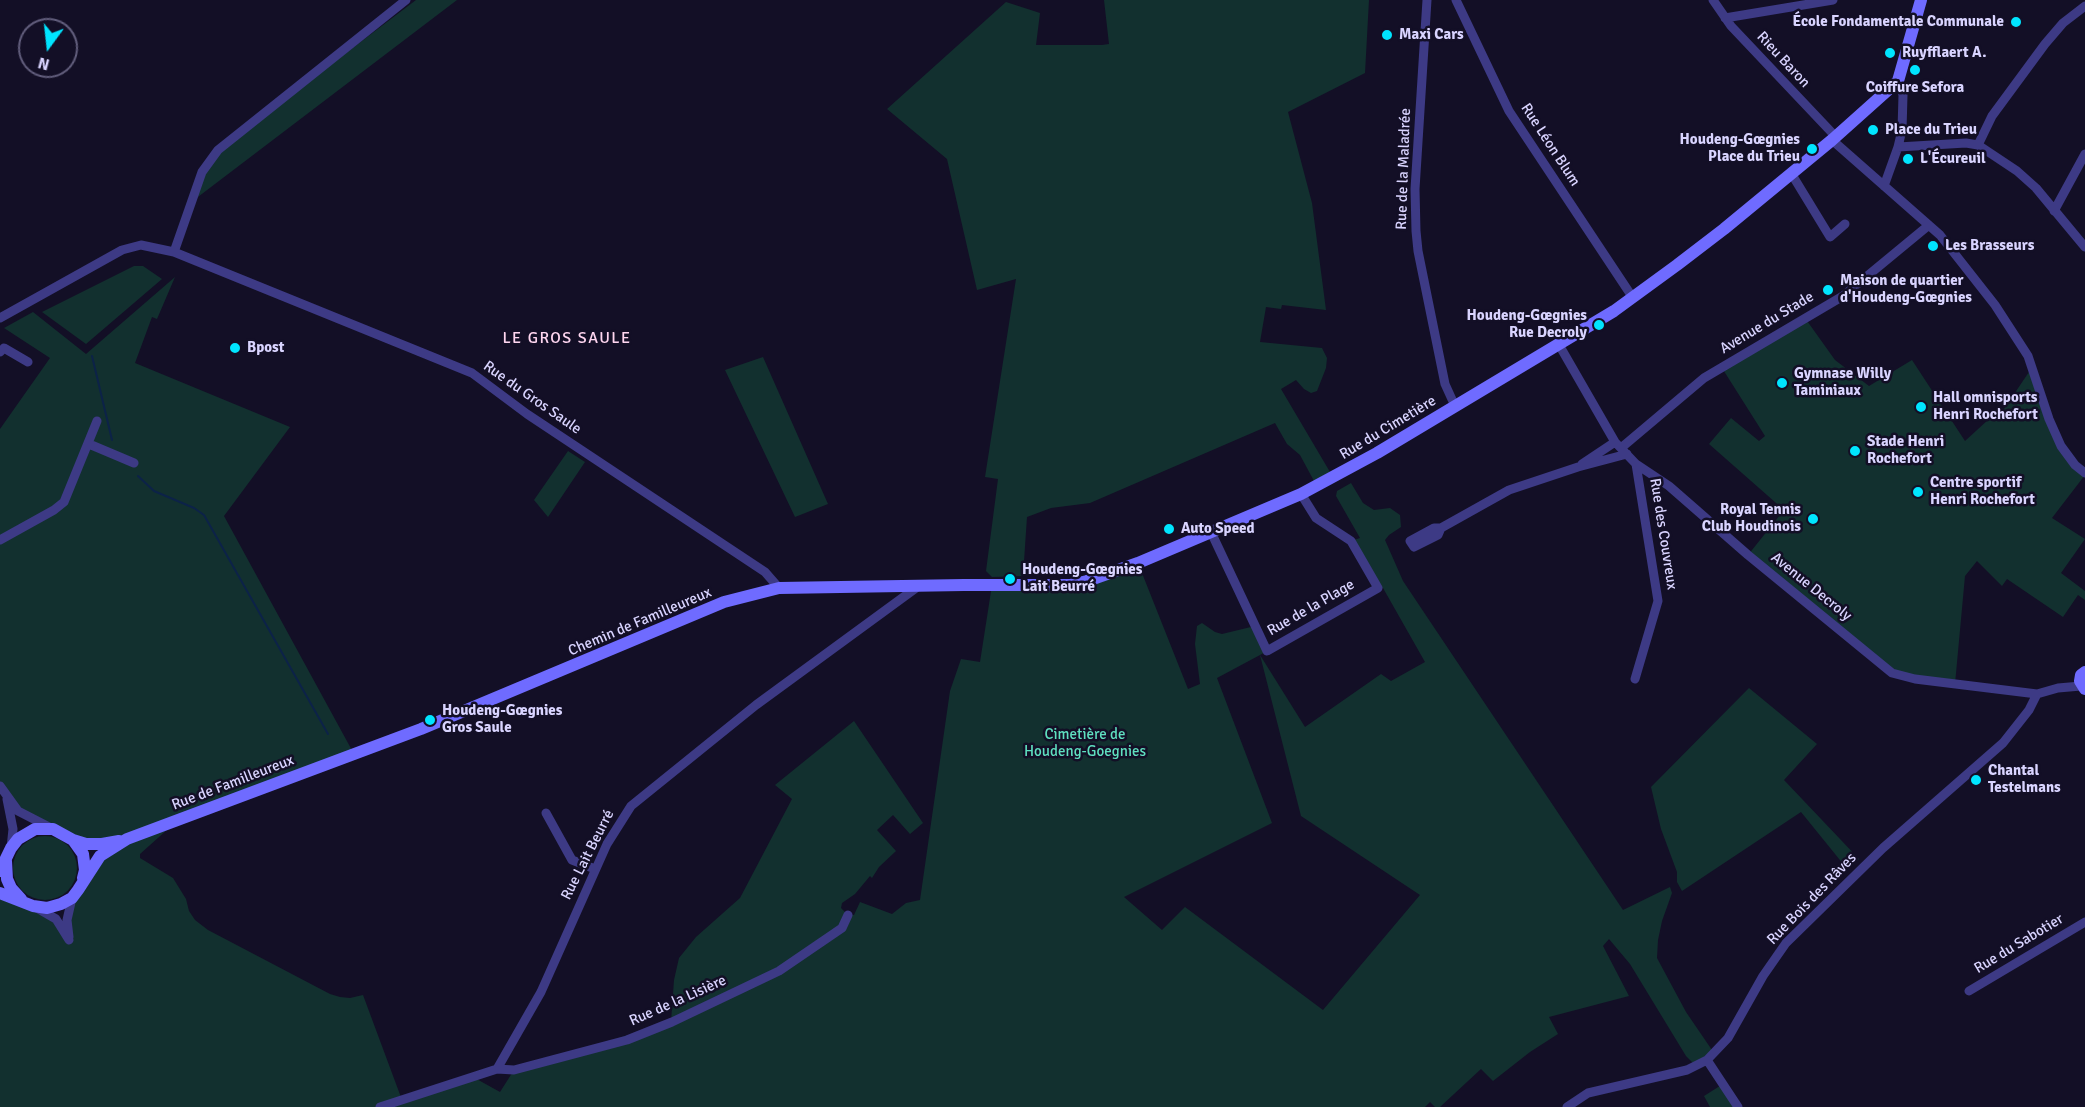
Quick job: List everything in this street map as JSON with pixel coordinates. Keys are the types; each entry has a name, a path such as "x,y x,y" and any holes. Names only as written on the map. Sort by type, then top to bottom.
{"street":[{"path":"174,252 202,172 218,150 406,0"},
{"name":"Rue de la Maladrée","path":"1427,0 1415,189 1416,231 1445,384 1455,406"},
{"name":"Rue Léon Blum","path":"1456,0 1509,111 1633,298"},
{"path":"1725,18 1833,0"},
{"path":"1921,0 1898,81 1834,139 1940,235 1995,305 2028,356 2049,419 2061,446 2075,465 2085,473"},
{"name":"Rieu Baron","path":"1716,2 1725,18 1834,139"},
{"path":"1978,145 1992,116 2045,44 2063,23 2085,6"},
{"path":"1884,186 1898,147 1904,108 1903,95 1898,81"},
{"name":"Rue du Cimetière","path":"896,587 1070,585 1138,563 1301,494 1347,471 1633,298 1834,139"},
{"path":"1898,147 1966,143 1978,145 2017,171 2036,188 2085,247"},
{"path":"2054,211 2085,154"},
{"path":"1791,174 1830,237 1845,224"},
{"name":"Avenue du Stade","path":"1578,467 1621,448 1704,378 1843,296 1929,225"},
{"name":"Rue du Gros Saule","path":"0,318 122,250 141,246 174,252 472,373 527,414 765,572 779,588"},
{"name":"Avenue Decroly","path":"1558,343 1621,448 1636,464 1669,486 1748,555 1892,673 1915,680 2037,694 2058,688"},
{"path":"0,352 4,348 28,362"},
{"path":"0,540 64,502 97,422"},
{"path":"88,444 134,463"},
{"path":"1412,544 1434,528 1441,528 1509,490 1578,467 1621,448"},
{"name":"Rue des Couvreux","path":"1635,678 1658,601 1636,464"},
{"name":"Rue de la Plage","path":"1211,532 1266,651 1378,588 1351,542 1316,518 1301,494"},
{"name":"Rue Lait Beurré","path":"497,1069 540,992 595,869 624,815 639,798 756,705 920,585"},
{"name":"Chemin de Familleureux","path":"407,734 724,602 779,588 896,587"},
{"path":"2058,688 2083,687 2080,677 2084,672"},
{"path":"2058,688 2084,672"},
{"name":"Rue Bois des Râves","path":"1567,1107 1588,1093 1687,1070 1707,1060 1728,1038 1763,976 1786,943 1883,848 2003,743 2029,710 2037,694"},
{"name":"Rue de Familleureux","path":"72,898 100,856 127,839 407,734"},
{"path":"0,786 18,811 73,840 86,844 102,844 127,839"},
{"path":"6,797 13,829 5,868 11,888 28,904 56,919 69,940 67,920 72,898"},
{"path":"546,813 572,860 595,869"},
{"path":"0,871 18,839 27,832 53,829"},
{"path":"73,840 82,854 85,870 83,880"},
{"path":"0,894 47,908 72,898"},
{"name":"Rue de la Lisière","path":"497,1069 514,1070 627,1040 672,1022 779,971 842,928 848,915"},
{"name":"Rue du Sabotier","path":"1969,991 2085,922"},
{"path":"1707,1060 1738,1107"},
{"path":"380,1107 497,1069"}],"green space":[{"path":"416,0 457,0 190,203 218,150"},
{"path":"1104,0 1369,0 1365,73 1288,112 1312,203 1326,310 1282,305 1281,309 1266,307 1260,342 1322,348 1327,358 1326,368 1317,391 1311,393 1296,380 1281,389 1330,472 1314,481 1300,455 1287,444 1275,423 1090,503 1051,508 1027,517 1023,576 992,577 986,571 998,479 985,477 1016,279 977,290 947,159 887,109 1006,2 1040,13 1036,45 1102,45 1109,44"},
{"path":"134,266 143,266 162,279 86,344 42,312"},
{"name":"Cimetière de Houdeng-Goegnies","path":"175,277 157,319 152,317 135,363 290,427 224,516 354,754 178,820 140,854 140,858 173,878 195,920 208,930 330,994 350,998 363,995 402,1100 473,1077 500,1092 514,1070 671,1022 674,980 679,958 696,937 740,898 792,799 775,785 854,721 923,823 910,834 893,815 877,830 896,851 879,867 872,878 870,876 855,894 842,903 841,908 848,915 854,915 860,902 892,914 906,903 920,900 950,691 961,659 980,662 992,585 1052,586 1138,563 1188,689 1200,684 1195,644 1197,626 1202,623 1222,634 1255,626 1267,651 1260,655 1305,727 1381,674 1391,681 1425,662 1383,588 1378,588 1351,541 1360,538 1336,496 1337,491 1351,483 1363,503 1374,510 1390,508 1400,515 1401,527 1385,540 1403,581 1623,910 1670,887 1672,893 1662,921 1657,958 1686,1012 1714,1053 1696,1066 1686,1056 1630,964 1609,939 1603,946 1629,996 1549,1017 1558,1034 1530,1052 1493,1081 1481,1069 1440,1107 1435,1107 1430,1102 1425,1107 0,1107 0,893 24,902 63,929 83,880 125,840 86,844 18,811 0,786 0,429 50,358 4,328 33,312 86,354","holes":["1260,655 1301,816 1420,895 1323,1010 1185,907 1162,930 1124,897 1272,823 1217,678"]},
{"name":"Centre sportif Henri Rochefort","path":"1805,318 1835,360 1869,386 1912,360 1965,441 2001,408 2004,409 2033,366 2061,446 2085,475 2052,518 2085,539 2061,573 2085,591 2085,600 2078,595 2063,617 2007,579 2002,586 1977,561 1965,576 1955,684 1900,676 1748,555 1784,510 1709,444 1731,418 1759,441 1765,436 1722,368"},
{"path":"763,357 828,504 795,517 725,370"},
{"path":"568,451 585,462 548,517 534,500"},
{"path":"1749,688 1817,744 1784,780 1859,859 1848,870 1801,812 1682,891 1677,882 1677,872 1661,829 1651,787"},
{"path":"45,836 63,842 71,850 77,868 71,886 63,894 45,900 27,894 19,886 13,868 19,850 27,842"},
{"path":"1723,1084 1738,1107 1710,1107 1704,1096"}],"waterway":[{"path":"92,356 112,440"},
{"path":"138,476 154,491 194,508 204,515 328,734"}],"place":[{"name":"École Fondamentale Communale","path":"2016,22"},
{"name":"Maxi Cars","path":"1387,35"},
{"name":"Ruyfflaert A.","path":"1890,53"},
{"name":"Coiffure Sefora","path":"1915,70"},
{"name":"Place du Trieu","path":"1873,130"},
{"name":"Houdeng-Gœgnies Place du Trieu","path":"1812,149"},
{"name":"L'Écureuil","path":"1908,159"},
{"name":"Les Brasseurs","path":"1933,246"},
{"name":"Maison de quartier d'Houdeng-Gœgnies","path":"1828,290"},
{"name":"Houdeng-Gœgnies Rue Decroly","path":"1599,325"},
{"name":"Bpost","path":"235,348"},
{"name":"Gymnase Willy Taminiaux","path":"1782,383"},
{"name":"Hall omnisports Henri Rochefort","path":"1921,407"},
{"name":"Stade Henri Rochefort","path":"1855,451"},
{"name":"Centre sportif Henri Rochefort","path":"1918,492"},
{"name":"Royal Tennis Club Houdinois","path":"1813,519"},
{"name":"Auto Speed","path":"1169,529"},
{"name":"Houdeng-Gœgnies Lait Beurré","path":"1010,579"},
{"name":"Houdeng-Gœgnies Gros Saule","path":"430,720"},
{"name":"Chantal Testelmans","path":"1976,780"}],"district":[{"name":"LE GROS SAULE","path":"567,339"}]}
